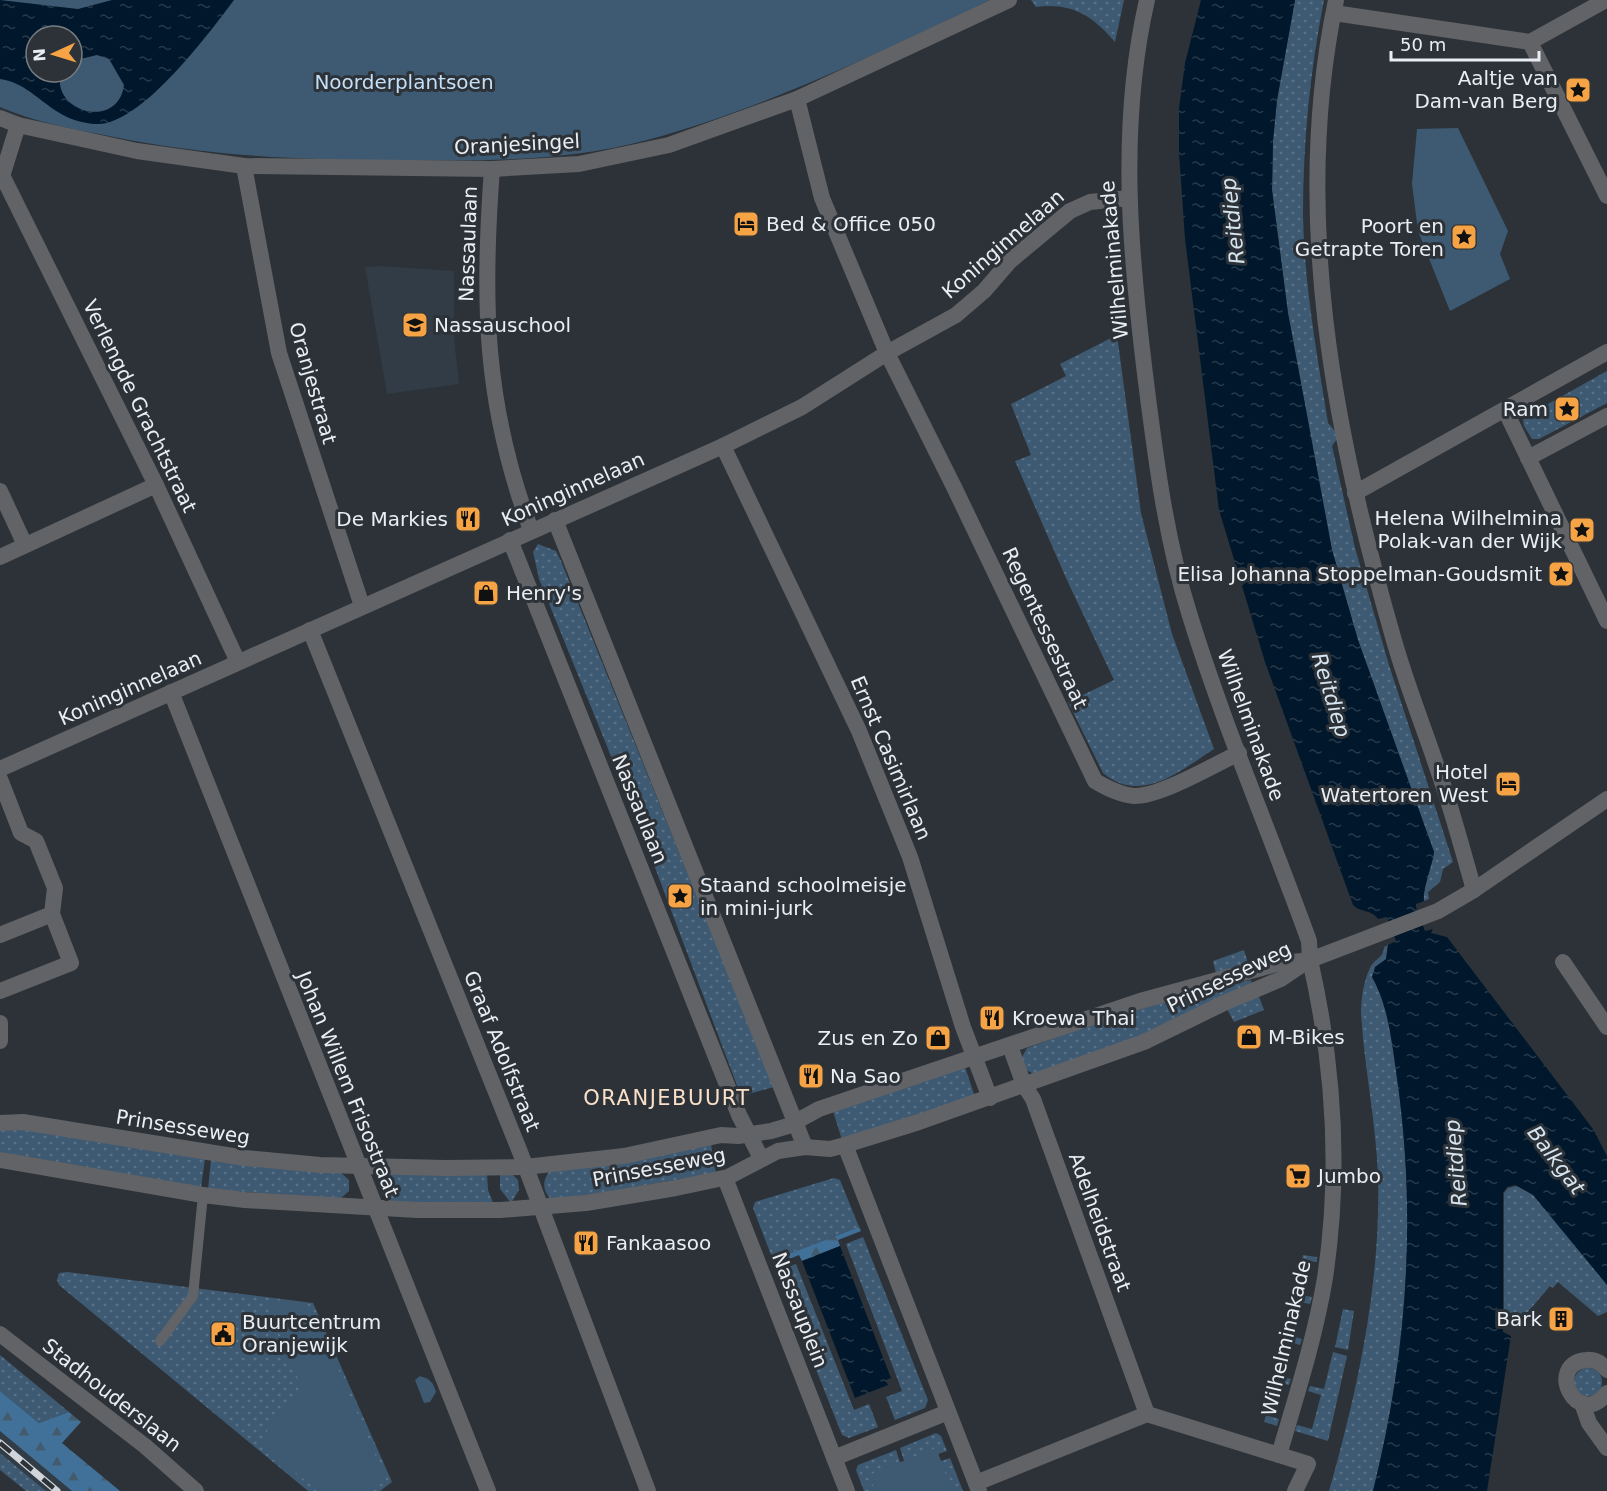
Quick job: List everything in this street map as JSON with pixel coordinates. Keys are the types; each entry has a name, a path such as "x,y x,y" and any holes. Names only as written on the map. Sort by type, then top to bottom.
{"street":[{"name":"Oranjesingel","path":"0,118 18,125 137,151 244,166 492,169 579,164 669,145 797,99 1009,0"},
{"name":"Wilhelminakade","path":"1147,0 1131,94 1128,198 1156,462 1170,539 1201,652 1309,941 1310,960 1320,1006 1330,1076 1335,1152 1334,1188 1320,1306 1279,1455"},
{"path":"1474,890 1441,779 1393,639 1354,493 1325,327 1317,152 1322,85 1335,7 1530,42 1606,0"},
{"path":"1530,42 1607,196"},
{"name":"Regentessestraat","path":"797,99 822,198 887,354 910,395 1095,781 1111,790 1134,796 1155,792 1239,753"},
{"path":"1,173 18,125"},
{"name":"Oranjestraat","path":"244,166 279,353 362,606"},
{"name":"Nassaulaan","path":"492,169 486,263 487,337 496,414 531,530"},
{"name":"Verlengde Grachtstraat","path":"1,173 156,485 238,662"},
{"name":"Koninginnelaan","path":"0,769 723,446 802,407 887,354 956,315 984,291 1010,261 1070,211 1090,202 1128,198"},
{"path":"1354,493 1607,352"},
{"path":"1505,410 1607,621"},
{"path":"1528,459 1607,416"},
{"name":"Ernst Casimirlaan","path":"723,446 864,742 925,899 963,1027 990,1098"},
{"path":"0,557 156,485"},
{"path":"0,491 25,545"},
{"name":"Nassaulaan","path":"555,520 805,1147"},
{"name":"Nassaulaan","path":"510,540 739,1115 761,1158"},
{"name":"Graaf Adolfstraat","path":"309,630 541,1207 648,1491"},
{"name":"Johan Willem Frisostraat","path":"171,692 488,1491"},
{"path":"0,779 21,833 36,841 55,888 52,914 71,963 0,991"},
{"path":"1310,960 1438,911 1474,890 1607,799"},
{"path":"0,935 52,914"},
{"name":"Prinsesseweg","path":"0,1123 23,1122 245,1158 358,1166 525,1167 624,1156 721,1135 749,1135 771,1131 796,1122 819,1109 975,1059 1140,1001 1276,964 1310,960"},
{"name":"Prinsesseweg","path":"0,1160 203,1195 375,1207 459,1210 541,1207 631,1196 725,1178 737,1174 761,1158 778,1151 805,1147 830,1149 990,1098 1144,1042 1224,1003 1281,979 1310,960"},
{"path":"1563,962 1607,1027"},
{"path":"0,1023 0,1041"},
{"name":"Adelheidstraat","path":"1010,1046 1024,1086 1033,1099 1147,1414"},
{"path":"845,1145 977,1487 1147,1414 1308,1464 1295,1491"},
{"name":"Nassauplein","path":"725,1178 847,1491"},
{"name":"Stadhouderslaan","path":"0,1334 145,1446 196,1491"},
{"path":"1607,1370 1598,1362 1583,1360 1571,1368 1567,1374 1567,1389 1575,1400 1582,1403 1596,1403 1607,1394"},
{"path":"1582,1403 1589,1423 1607,1448"},
{"path":"834,1458 948,1412"}],"lane":[{"path":"160,1341 193,1296 203,1195"}],"shaded area":[{"name":"Nassauschool","path":"365,267 454,271 454,339 459,384 387,394"},
{"path":"0,1431 72,1491 46,1491 0,1453"}],"green space":[{"name":"Noorderplantsoen","path":"0,0 990,0 822,78 735,112 647,140 585,153 491,160 359,160 252,156 145,143 81,131 0,107"},
{"path":"1031,0 1124,0 1115,42 1090,18 1081,13 1060,7 1036,7"},
{"path":"1295,0 1324,0 1308,107 1303,214 1308,293 1328,423 1336,432 1337,439 1332,446 1355,548 1389,665 1453,862 1443,869 1440,882 1428,892 1429,899 1424,901 1424,891 1434,852 1358,640 1332,550 1288,313 1272,190 1273,141 1277,100"},
{"path":"1458,128 1508,231 1500,254 1510,279 1450,311 1418,231 1412,184 1417,129"},
{"path":"1117,335 1141,513 1172,634 1214,749 1174,775 1146,785 1132,786 1117,782 1103,773 1068,702 1114,680 1015,461 1031,455 1011,404 1066,376 1060,364"},
{"path":"1607,371 1607,403 1539,439 1532,439 1523,420"},
{"path":"538,544 556,551 561,561 774,1087 741,1096 639,825 539,579 533,552"},
{"path":"1388,945 1386,959 1372,977 1389,1026 1403,1130 1407,1234 1401,1337 1385,1440 1373,1491 1329,1491 1366,1335 1376,1256 1378,1176 1361,1007 1368,973 1384,951 1384,947"},
{"path":"1244,950 1249,966 1217,977 1213,961"},
{"path":"1251,980 1252,984 1142,1038 1036,1075 1026,1070 1021,1059 1027,1048 1141,1007"},
{"path":"1258,994 1264,1010 1234,1022 1226,1007"},
{"path":"965,1067 975,1097 842,1140 833,1111"},
{"path":"7,1127 205,1159 201,1187 0,1152 0,1128"},
{"path":"711,1144 716,1173 553,1201 545,1191 545,1179 550,1171"},
{"path":"211,1160 340,1172 349,1180 349,1191 340,1199 208,1189"},
{"path":"500,1172 511,1173 518,1180 519,1190 511,1203 500,1189"},
{"path":"389,1173 487,1173 488,1190 494,1205 390,1203 383,1196 381,1188 383,1180"},
{"path":"834,1178 840,1180 859,1227 773,1260 753,1208 755,1202"},
{"path":"1516,1186 1525,1188 1534,1195 1607,1283 1607,1312 1598,1316 1558,1282 1553,1288 1550,1286 1515,1327 1504,1319 1504,1193 1508,1188"},
{"path":"859,1227 861,1231 838,1240 840,1246 802,1261 799,1255 775,1265 773,1260"},
{"path":"863,1237 928,1400 925,1408 895,1420 886,1397 902,1391 846,1244"},
{"path":"1303,1255 1317,1257 1317,1262 1305,1261 1301,1295 1312,1297 1310,1304 1299,1302 1292,1336 1302,1339 1300,1345 1290,1342 1280,1376 1291,1379 1289,1385 1279,1383 1269,1416 1279,1419 1277,1426 1264,1422 1289,1335"},
{"path":"796,1264 854,1410 869,1404 878,1427 849,1438 842,1435 777,1271"},
{"path":"67,1272 313,1303 392,1482 380,1491 308,1491 59,1285 57,1280 59,1273"},
{"path":"266,1300 311,1306 386,1480 373,1491 318,1491 259,1442 301,1386"},
{"path":"1343,1309 1354,1311 1348,1350 1335,1347"},
{"path":"1333,1352 1347,1356 1328,1441 1295,1431 1297,1425 1312,1429 1321,1395 1308,1391 1310,1386 1324,1389"},
{"path":"0,1355 69,1412 39,1423 0,1391"},
{"path":"1588,1368 1598,1372 1602,1382 1598,1392 1588,1396 1578,1392 1574,1382 1578,1372"},
{"path":"420,1376 431,1381 435,1389 436,1392 430,1402 424,1403 415,1380"},
{"path":"0,1391 39,1423 69,1412 81,1422 62,1443 120,1491 72,1491 0,1431"},
{"path":"936,1433 941,1436 947,1451 938,1454 941,1461 950,1458 963,1491 864,1491 856,1470 858,1465 896,1450 900,1462 904,1461 900,1448"},
{"path":"936,1448 952,1491 875,1491 869,1475"},
{"path":"0,1453 46,1491 26,1491 0,1470"}],"water":[{"path":"0,0 78,9 112,0 234,0 194,52 159,88 142,104 124,116 107,123 92,124 71,119 10,81 0,79"},
{"path":"1201,0 1295,0 1277,100 1273,141 1272,190 1288,313 1332,550 1358,640 1434,852 1424,891 1424,901 1416,904 1416,907 1425,931 1433,929 1431,933 1447,937 1593,1129 1607,1156 1607,1285 1533,1195 1515,1185 1507,1187 1503,1193 1503,1332 1511,1336 1487,1491 1373,1491 1394,1389 1405,1286 1407,1234 1403,1130 1389,1026 1372,977 1375,967 1386,959 1388,945 1396,941 1387,917 1378,919 1353,905 1265,662 1219,510 1185,239 1179,153 1179,108 1185,63"},
{"path":"840,1246 891,1378 886,1380 888,1385 855,1398 802,1261"}],"railway":[{"path":"0,1443 57,1491"}],"place":[{"name":"Aaltje van Dam-van Berg","path":"1578,90"},
{"name":"Bed & Office 050","path":"746,224"},
{"name":"Poort en Getrapte Toren","path":"1464,237"},
{"name":"Nassauschool","path":"415,325"},
{"name":"Ram","path":"1567,409"},
{"name":"De Markies","path":"468,519"},
{"name":"Helena Wilhelmina Polak-van der Wijk","path":"1582,530"},
{"name":"Elisa Johanna Stoppelman-Goudsmit","path":"1561,574"},
{"name":"Henry's","path":"486,593"},
{"name":"Hotel Watertoren West","path":"1508,784"},
{"name":"Staand schoolmeisje in mini-jurk","path":"680,896"},
{"name":"Kroewa Thai","path":"992,1018"},
{"name":"M-Bikes","path":"1249,1037"},
{"name":"Zus en Zo","path":"938,1038"},
{"name":"Na Sao","path":"811,1076"},
{"name":"Jumbo","path":"1298,1176"},
{"name":"Fankaasoo","path":"586,1243"},
{"name":"Bark","path":"1561,1319"},
{"name":"Buurtcentrum Oranjewijk","path":"223,1334"}],"district":[{"name":"ORANJEBUURT","path":"667,1098"}],"water label":[{"name":"Reitdiep","path":"1233,221"},
{"name":"Reitdiep","path":"1331,695"},
{"name":"Balkgat","path":"1556,1160"},
{"name":"Reitdiep","path":"1456,1163"}]}
